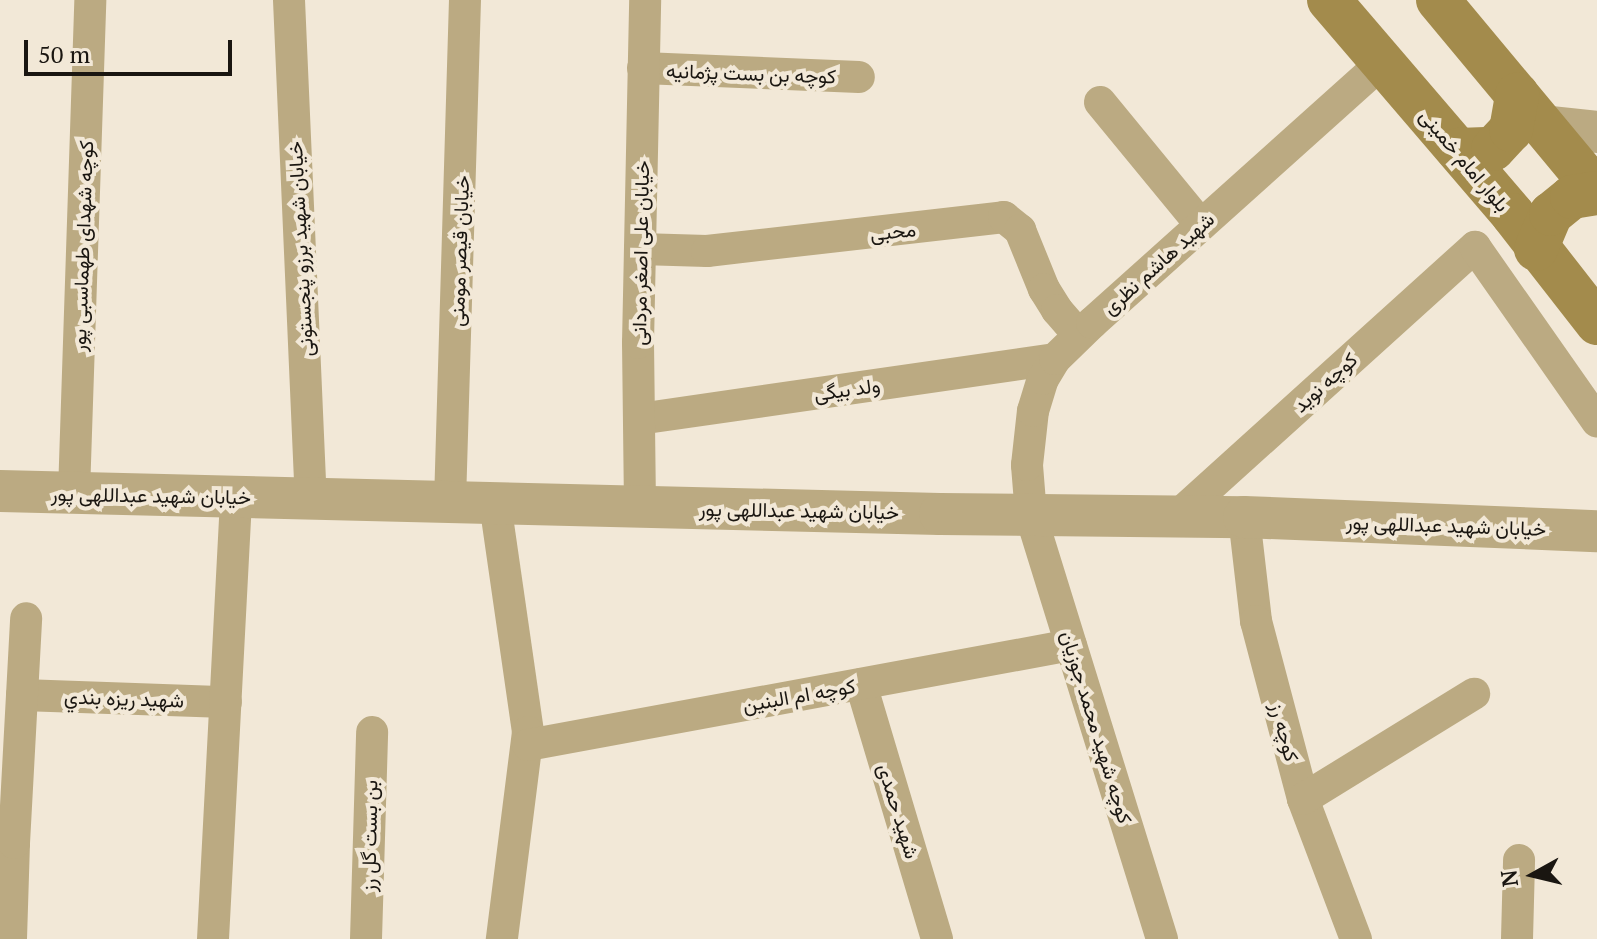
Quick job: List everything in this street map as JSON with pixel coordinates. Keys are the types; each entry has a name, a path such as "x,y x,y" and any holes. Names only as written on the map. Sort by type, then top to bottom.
{"main road":[{"name":"بلوار امام خمینی","path":"1329,0 1458,150 1597,323"},
{"path":"1438,0 1597,192 1572,197 1551,214 1536,249"},
{"path":"1458,150 1493,149 1530,110"}],"street":[{"name":"کوچه شهدای طهماسبی پور","path":"74,493 90,0"},
{"name":"خیابان شهید برزو پنجستونی","path":"289,0 311,499"},
{"name":"خیابان قیصر مومنی","path":"450,502 465,0"},
{"name":"خیابان علی اصغر مردانی","path":"640,506 640,249 645,0"},
{"name":"شهید هاشم نظری","path":"1031,515 1027,465 1033,411 1043,379 1055,359 1383,62"},
{"name":"کوچه بن بست پژمانیه","path":"643,68 859,77"},
{"path":"1100,102 1201,225"},
{"path":"1530,110 1597,132"},
{"name":"محبی","path":"640,249 707,251 1004,217 1020,230 1044,289 1079,335"},
{"name":"کوچه نوید","path":"1176,517 1475,247 1597,421"},
{"name":"ولد بیگی","path":"639,419 1055,359"},
{"name":"خیابان شهید عبداللهی پور","path":"0,491 1031,515 1244,517 1597,531"},
{"path":"213,939 236,497"},
{"path":"495,503 528,745 512,844 502,939"},
{"name":"کوچه شهید محمد جوزیان","path":"1031,515 1162,939"},
{"name":"کوچه رز","path":"1244,517 1256,621 1303,799 1356,939"},
{"path":"11,939 7,842 22,695 26,618"},
{"name":"کوچه ام البنین","path":"528,745 1071,645"},
{"name":"شهید حمدی","path":"861,684 937,939"},
{"path":"1303,799 1474,694"},
{"name":"شهيد ريزه بندي","path":"22,695 226,702"},
{"name":"بن بست گل رز","path":"366,939 372,732"},
{"path":"1517,939 1519,860"}]}
